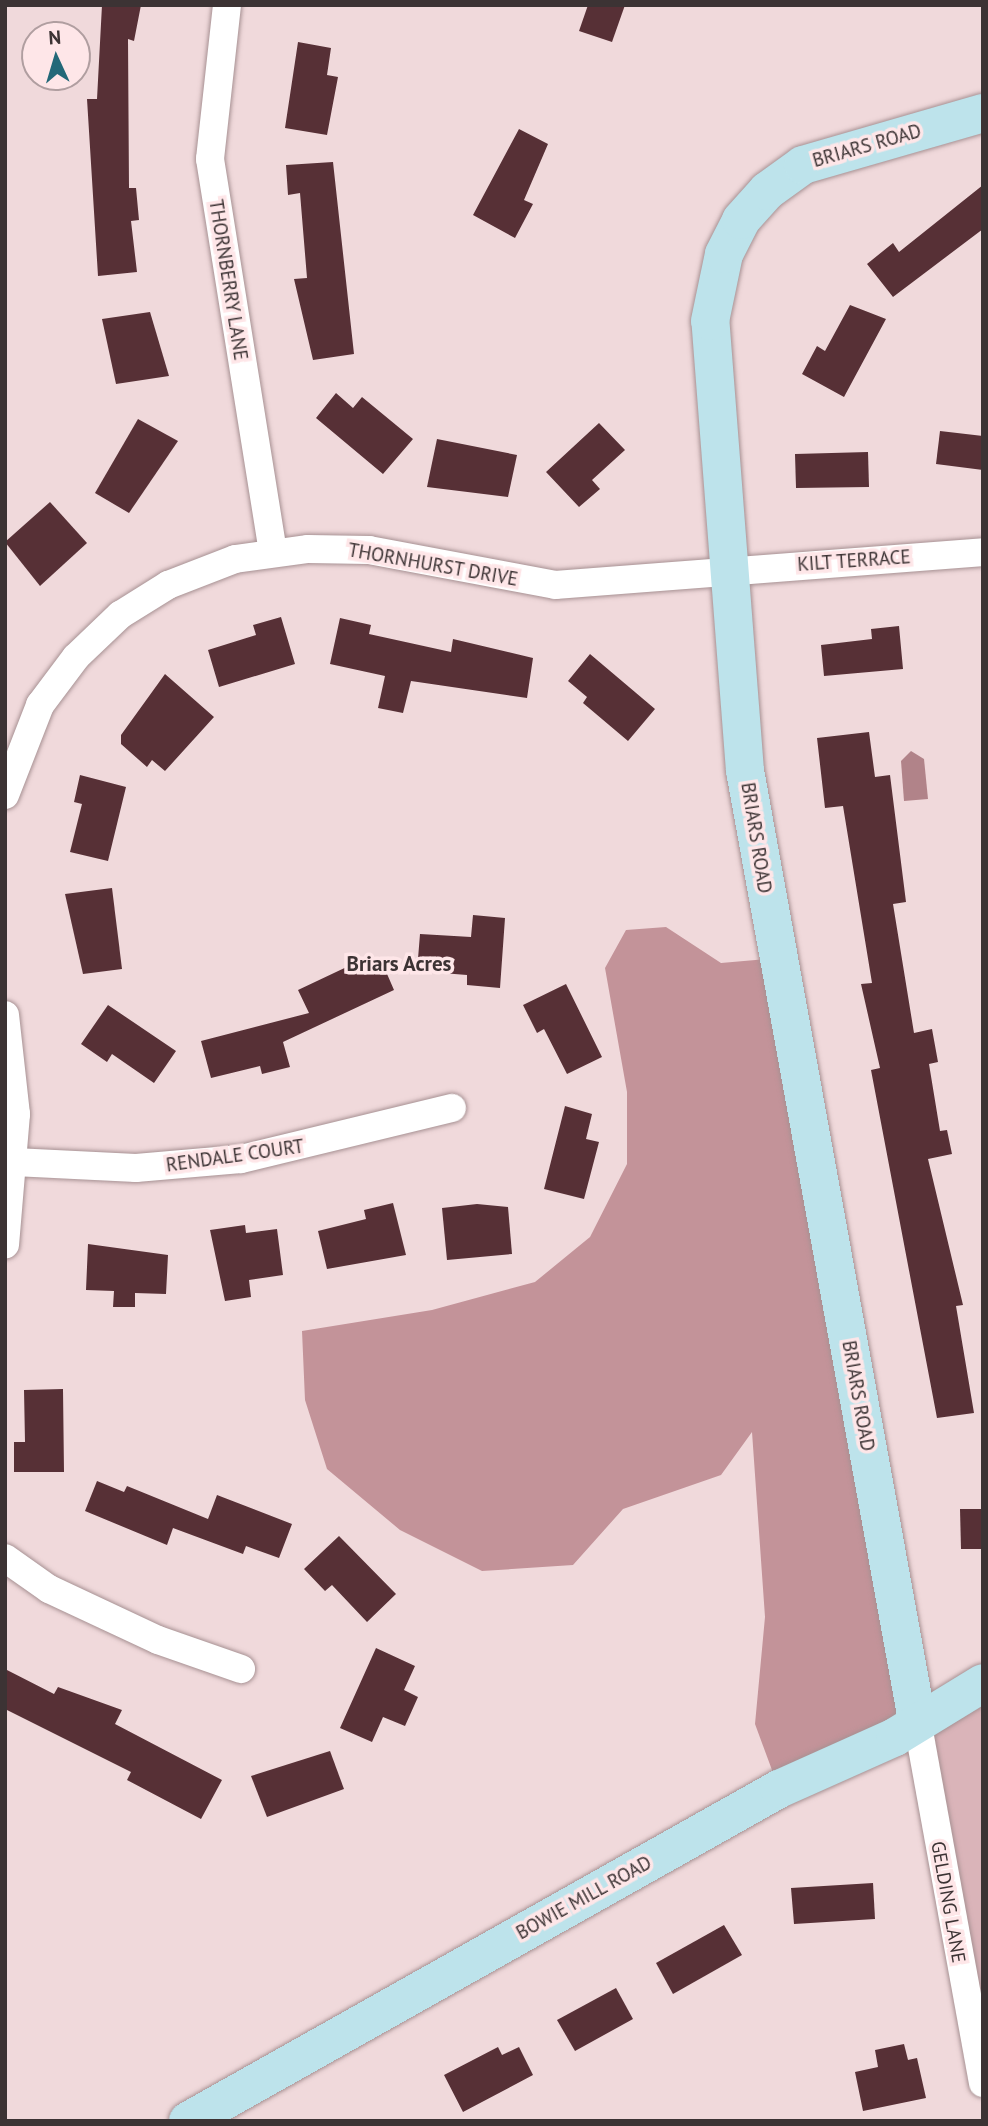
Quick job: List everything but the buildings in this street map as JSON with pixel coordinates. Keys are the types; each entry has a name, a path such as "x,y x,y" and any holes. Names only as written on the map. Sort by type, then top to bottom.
{"street":[{"name":"THORNBERRY LANE","path":"227,5 210,159 274,553"},
{"name":"BRIARS ROAD","path":"918,1720 762,882 725,571 710,321 724,254 741,220 803,165 983,113"},
{"name":"THORNHURST DRIVE","path":"5,795 40,705 120,615 206,568 274,553 369,550 556,584 725,571"},
{"name":"KILT TERRACE","path":"725,571 983,552"},
{"path":"5,1015 16,1114 5,1245"},
{"name":"RENDALE COURT","path":"14,1162 136,1168 241,1159 452,1108"},
{"path":"5,1558 49,1589 146,1634 241,1669"},
{"name":"BOWIE MILL ROAD","path":"188,2121 779,1789 895,1737 918,1720 983,1683"},
{"name":"GELDING LANE","path":"918,1720 983,2083"}],"shaded area":[{"path":"911,751 924,759 928,799 904,801 901,761"},
{"path":"666,927 721,963 777,958 917,1720 779,1789 755,1724 765,1617 752,1432 721,1475 623,1509 573,1565 482,1571 400,1530 327,1469 305,1400 302,1331 432,1310 535,1282 590,1237 627,1164 627,1092 605,968 626,930"},
{"path":"983,1682 983,2083 917,1720"}],"district":[{"name":"Briars Acres","path":"399,964"}]}
